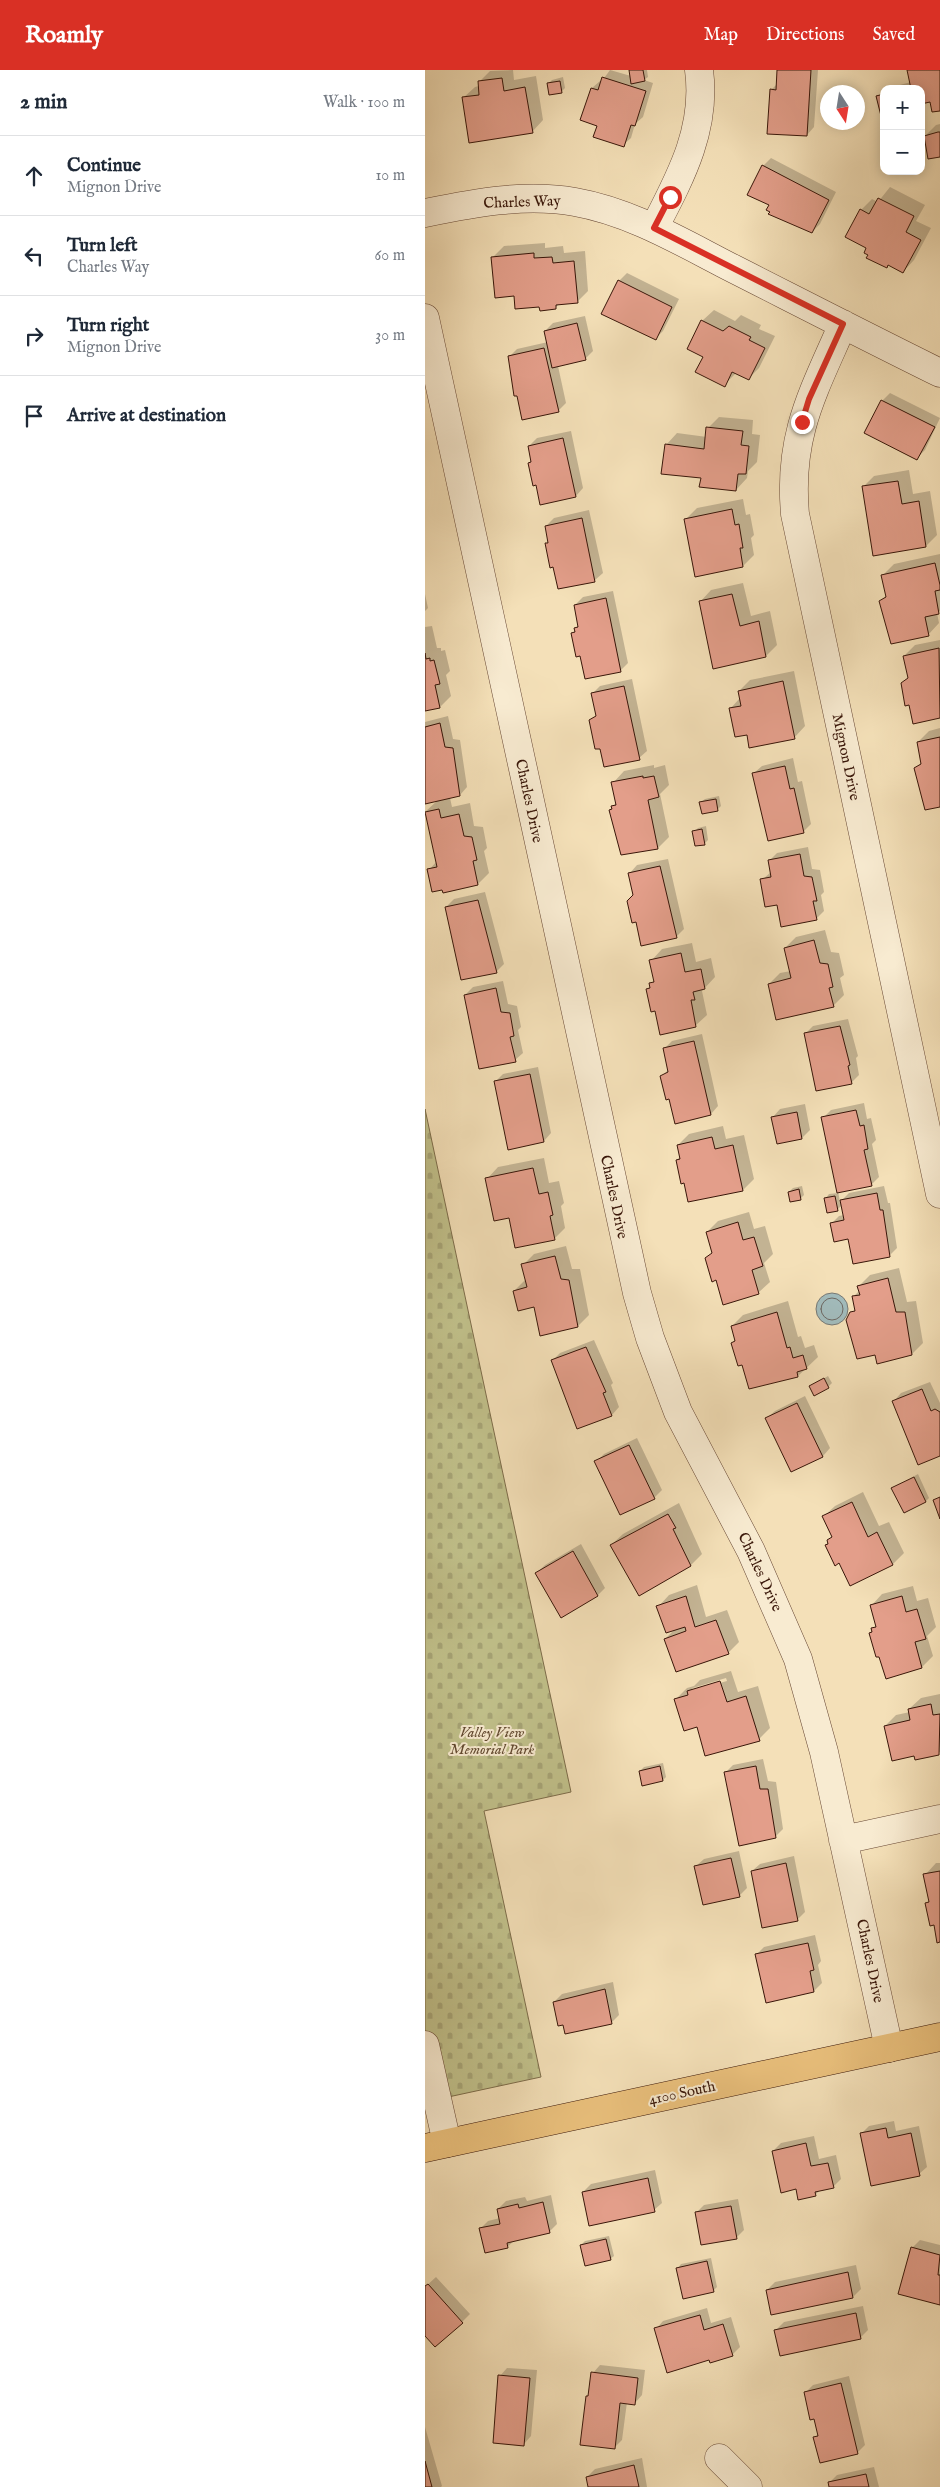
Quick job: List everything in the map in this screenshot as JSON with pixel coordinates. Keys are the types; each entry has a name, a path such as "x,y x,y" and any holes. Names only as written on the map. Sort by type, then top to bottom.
{"main road":[{"name":"4100 South","path":"436,2146 940,2037"}],"street":[{"path":"654,228 688,162 694,142 701,97 699,70"},
{"name":"Charles Way","path":"425,213 489,201 547,199 598,207 654,228 940,373"},
{"name":"Charles Drive","path":"425,318 637,1293 650,1338 678,1412 755,1558 798,1659 817,1722 889,2048"},
{"name":"Mignon Drive","path":"843,324 809,399 802,422 794,471 795,514 940,1194"},
{"path":"843,1840 940,1819"},
{"path":"425,2045 436,2146"},
{"path":"719,2458 748,2487"}],"green space":[{"name":"Valley View Memorial Park","path":"425,1109 571,1792 484,1811 541,2077 425,2102"}],"water":[{"path":"832,1293 838,1294 843,1298 847,1303 847,1315 843,1320 838,1324 832,1325 826,1324 821,1320 817,1315 816,1309 817,1303 821,1298 826,1294"}],"building":[{"path":"629,70 643,70 645,81 631,84"},
{"path":"777,70 811,70 807,136 767,134 770,89 776,90"},
{"path":"907,70 940,70 940,111 932,112 930,102 925,103 925,85 910,85"},
{"path":"602,77 646,91 635,126 631,125 624,147 593,137 597,126 580,120 591,88 598,90"},
{"path":"502,78 504,91 525,87 533,133 469,143 462,97 479,95 478,81"},
{"path":"560,81 562,93 549,95 547,83"},
{"path":"880,95 880,112 876,96"},
{"path":"940,132 940,157 928,159 925,136"},
{"path":"762,165 829,200 812,233 768,214 770,212 766,210 769,205 747,195"},
{"path":"878,198 914,216 906,232 921,240 903,273 888,265 887,268 866,258 868,255 864,253 866,248 845,237 860,209 869,214"},
{"path":"534,253 534,258 552,257 553,263 574,261 578,303 556,305 556,309 540,311 539,307 515,309 514,296 495,298 491,257"},
{"path":"618,280 672,307 656,340 601,314"},
{"path":"701,320 723,331 729,326 751,337 749,340 765,348 749,380 732,372 725,387 695,372 703,357 687,349"},
{"path":"577,323 586,360 552,368 544,331"},
{"path":"544,348 559,412 522,420 517,396 514,396 508,356"},
{"path":"881,400 935,427 917,460 864,433"},
{"path":"706,427 743,431 741,445 749,446 746,474 738,474 736,491 699,487 701,478 661,474 665,444 704,449"},
{"path":"563,438 576,497 540,505 536,485 533,486 528,463 531,462 528,446"},
{"path":"898,481 902,504 919,501 926,547 873,556 862,486"},
{"path":"732,509 735,525 739,524 743,548 740,548 743,567 695,577 684,519"},
{"path":"582,518 595,582 558,589 553,567 550,568 545,543 548,543 545,526"},
{"path":"935,563 940,585 940,590 935,591 939,614 925,617 929,636 891,644 879,601 886,597 881,575"},
{"path":"732,594 740,626 759,621 766,657 713,669 699,601"},
{"path":"606,598 621,672 585,679 580,656 576,657 571,633 575,632 574,628 578,627 574,605"},
{"path":"939,648 940,718 913,724 909,705 905,706 901,683 908,678 903,656"},
{"path":"425,653 426,659 434,660 440,684 435,685 440,708 425,711"},
{"path":"783,681 795,739 749,748 747,735 735,737 729,708 741,706 738,691"},
{"path":"624,686 640,760 604,767 600,749 595,749 589,720 596,716 591,693"},
{"path":"440,723 445,747 453,748 460,796 425,804 425,727"},
{"path":"940,737 940,807 925,810 914,768 921,764 917,742"},
{"path":"785,766 790,789 794,788 804,833 768,841 752,773"},
{"path":"643,776 643,778 654,776 659,797 648,800 658,849 621,855 609,810 612,809 611,806 616,805 611,782"},
{"path":"716,799 718,811 702,814 699,802"},
{"path":"439,809 441,818 459,814 464,836 472,837 477,860 473,861 478,885 443,893 442,890 432,892 427,869 437,867 425,812"},
{"path":"702,829 705,845 695,846 692,831"},
{"path":"800,854 804,876 812,877 817,901 813,901 817,920 781,927 777,905 765,907 760,879 771,877 768,860"},
{"path":"660,866 677,938 641,946 636,922 632,923 627,901 633,895 628,873"},
{"path":"478,900 497,973 461,980 445,907"},
{"path":"814,940 820,963 828,964 833,987 829,988 834,1007 776,1020 768,984 791,978 784,948"},
{"path":"681,953 685,972 701,969 705,989 693,992 695,1000 691,1000 696,1027 660,1035 655,1011 651,1012 646,989 650,988 649,983 654,982 649,960"},
{"path":"496,988 501,1012 510,1013 514,1036 510,1037 516,1062 479,1069 464,995"},
{"path":"840,1026 850,1065 848,1066 852,1084 816,1091 804,1033"},
{"path":"694,1041 711,1115 675,1124 669,1099 666,1100 660,1076 668,1072 663,1048"},
{"path":"530,1074 544,1142 508,1150 494,1081"},
{"path":"856,1110 860,1126 864,1125 868,1149 864,1150 872,1186 837,1193 821,1117"},
{"path":"797,1112 802,1139 777,1144 771,1117"},
{"path":"712,1137 715,1149 733,1145 743,1191 688,1202 684,1183 681,1184 676,1160 680,1159 677,1145"},
{"path":"533,1168 539,1194 548,1192 553,1215 550,1216 555,1240 515,1248 509,1218 494,1221 485,1178"},
{"path":"799,1189 801,1200 790,1202 788,1192"},
{"path":"877,1193 880,1210 883,1210 890,1257 853,1264 848,1239 834,1242 830,1223 844,1220 840,1200"},
{"path":"835,1196 838,1211 827,1213 824,1198"},
{"path":"738,1222 743,1240 754,1237 763,1266 752,1270 759,1294 723,1305 716,1280 712,1282 705,1258 712,1253 706,1232"},
{"path":"555,1256 561,1279 569,1280 578,1327 540,1336 534,1307 518,1311 513,1291 527,1287 521,1264"},
{"path":"888,1278 896,1312 905,1312 912,1355 877,1364 875,1355 857,1359 846,1320 850,1312 855,1311 852,1296 860,1295 857,1286"},
{"path":"777,1312 787,1348 790,1347 793,1358 803,1355 807,1369 797,1372 798,1377 749,1389 742,1365 738,1366 731,1343 735,1341 731,1326"},
{"path":"586,1347 606,1392 603,1393 612,1416 577,1429 551,1360"},
{"path":"824,1378 829,1388 814,1396 809,1386"},
{"path":"922,1389 931,1411 935,1409 940,1412 940,1456 918,1465 892,1401"},
{"path":"797,1403 823,1457 791,1472 765,1418"},
{"path":"629,1445 655,1499 620,1515 594,1461"},
{"path":"914,1477 926,1502 904,1513 891,1488"},
{"path":"940,1497 940,1519 933,1500"},
{"path":"852,1502 868,1537 877,1532 893,1565 850,1586 839,1563 835,1566 825,1545 828,1544 827,1540 832,1537 822,1516"},
{"path":"668,1514 676,1528 673,1529 691,1566 639,1596 610,1545"},
{"path":"573,1551 598,1596 561,1618 535,1573"},
{"path":"686,1596 695,1627 716,1620 729,1654 676,1672 664,1639 686,1631 685,1627 666,1633 656,1606"},
{"path":"902,1596 906,1612 917,1609 926,1639 915,1642 922,1668 886,1679 879,1657 876,1657 869,1633 872,1632 871,1628 876,1627 870,1605"},
{"path":"720,1681 727,1702 746,1696 760,1741 705,1756 697,1727 684,1731 674,1699 688,1695 687,1691"},
{"path":"931,1704 933,1715 940,1714 939,1755 915,1760 914,1756 892,1761 884,1726 910,1720 908,1709"},
{"path":"660,1766 663,1781 642,1786 639,1771"},
{"path":"756,1766 760,1789 768,1789 776,1838 739,1846 724,1772"},
{"path":"731,1858 740,1897 703,1905 694,1866"},
{"path":"786,1863 798,1921 762,1928 751,1871"},
{"path":"940,1871 940,1942 937,1943 934,1925 930,1926 925,1903 929,1902 923,1874"},
{"path":"808,1943 814,1970 810,1971 814,1992 766,2003 755,1954"},
{"path":"605,1989 612,2024 565,2034 563,2025 558,2026 553,2002"},
{"path":"886,2128 888,2138 911,2133 920,2176 871,2186 860,2133"},
{"path":"806,2143 811,2166 828,2163 834,2188 815,2192 816,2196 798,2200 796,2189 781,2193 772,2151"},
{"path":"648,2178 655,2212 589,2226 582,2192"},
{"path":"543,2202 550,2233 507,2243 508,2248 485,2253 479,2228 500,2224 497,2209 518,2204 519,2208"},
{"path":"731,2206 737,2239 701,2245 695,2212"},
{"path":"606,2239 611,2260 585,2266 580,2245"},
{"path":"911,2247 940,2255 938,2275 940,2275 940,2305 898,2294"},
{"path":"707,2261 714,2292 683,2299 676,2268"},
{"path":"848,2272 853,2298 771,2315 766,2290"},
{"path":"428,2284 463,2323 435,2347 425,2336 425,2286"},
{"path":"856,2313 861,2339 780,2356 774,2330"},
{"path":"700,2315 704,2330 723,2324 733,2356 710,2363 709,2360 667,2373 654,2328"},
{"path":"591,2372 638,2378 635,2405 620,2403 615,2449 580,2445"},
{"path":"498,2375 530,2378 524,2446 493,2443"},
{"path":"841,2383 858,2454 820,2463 813,2437 818,2436 814,2419 810,2420 804,2392"},
{"path":"425,2461 432,2487 425,2487"},
{"path":"634,2465 639,2487 588,2487 586,2477"},
{"path":"866,2474 869,2487 829,2487 828,2482"}],"route":[{"path":"670,197 654,228 843,324 809,399 802,422"}]}
